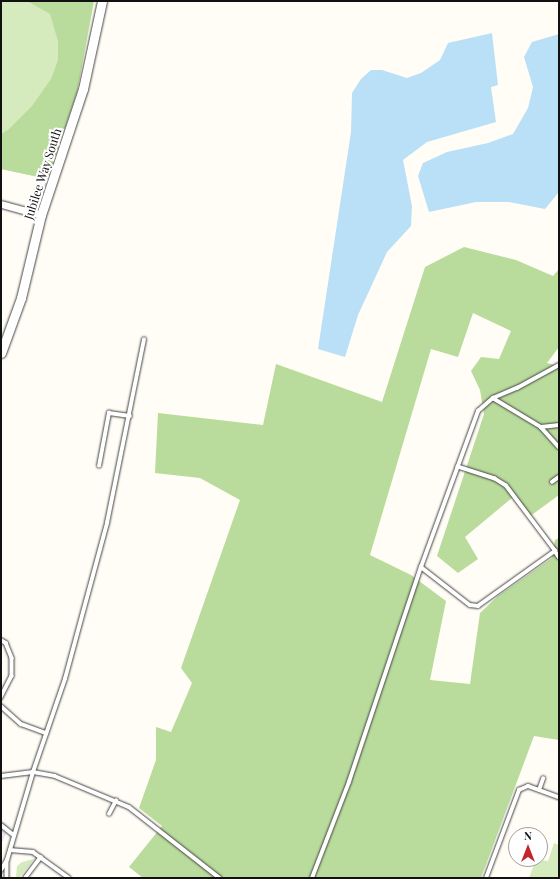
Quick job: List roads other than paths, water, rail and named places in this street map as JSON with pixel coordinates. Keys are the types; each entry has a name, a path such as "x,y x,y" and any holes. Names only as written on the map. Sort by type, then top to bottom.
{"street":[{"name":"Jubilee Way South","path":"1,353 20,298 41,216 83,89 102,1"},
{"path":"1,204 41,216"}],"lane":[{"path":"1,870 7,860 33,772 65,679 101,545 130,416 144,340"},
{"path":"312,878 349,782 421,567 478,411 493,398 524,385 559,365"},
{"path":"493,398 541,427 559,447"},
{"path":"99,466 109,413 130,416"},
{"path":"541,427 559,425"},
{"path":"458,467 496,479 506,486 559,557"},
{"path":"552,482 559,477"},
{"path":"421,567 470,605 478,606 555,551"},
{"path":"1,640 6,643 12,658 12,676 1,698"},
{"path":"1,706 21,724 46,733"},
{"path":"1,776 33,772 55,776 129,807 220,878"},
{"path":"539,790 543,779"},
{"path":"486,878 519,790 528,786 559,797"},
{"path":"109,814 116,801"},
{"path":"1,825 14,835"},
{"path":"10,850 28,850 41,857 70,878"},
{"path":"25,878 41,857"},
{"path":"7,860 8,878"}],"water":[{"path":"492,33 498,85 491,87 496,122 427,142 403,160 412,206 411,226 387,252 358,315 345,357 318,349 351,132 352,93 361,79 371,70 382,70 407,78 421,73 440,60 448,43"},
{"path":"559,34 559,192 545,209 509,202 476,202 429,212 418,176 423,163 447,152 488,143 513,134 528,108 533,87 524,57 532,42"}]}
